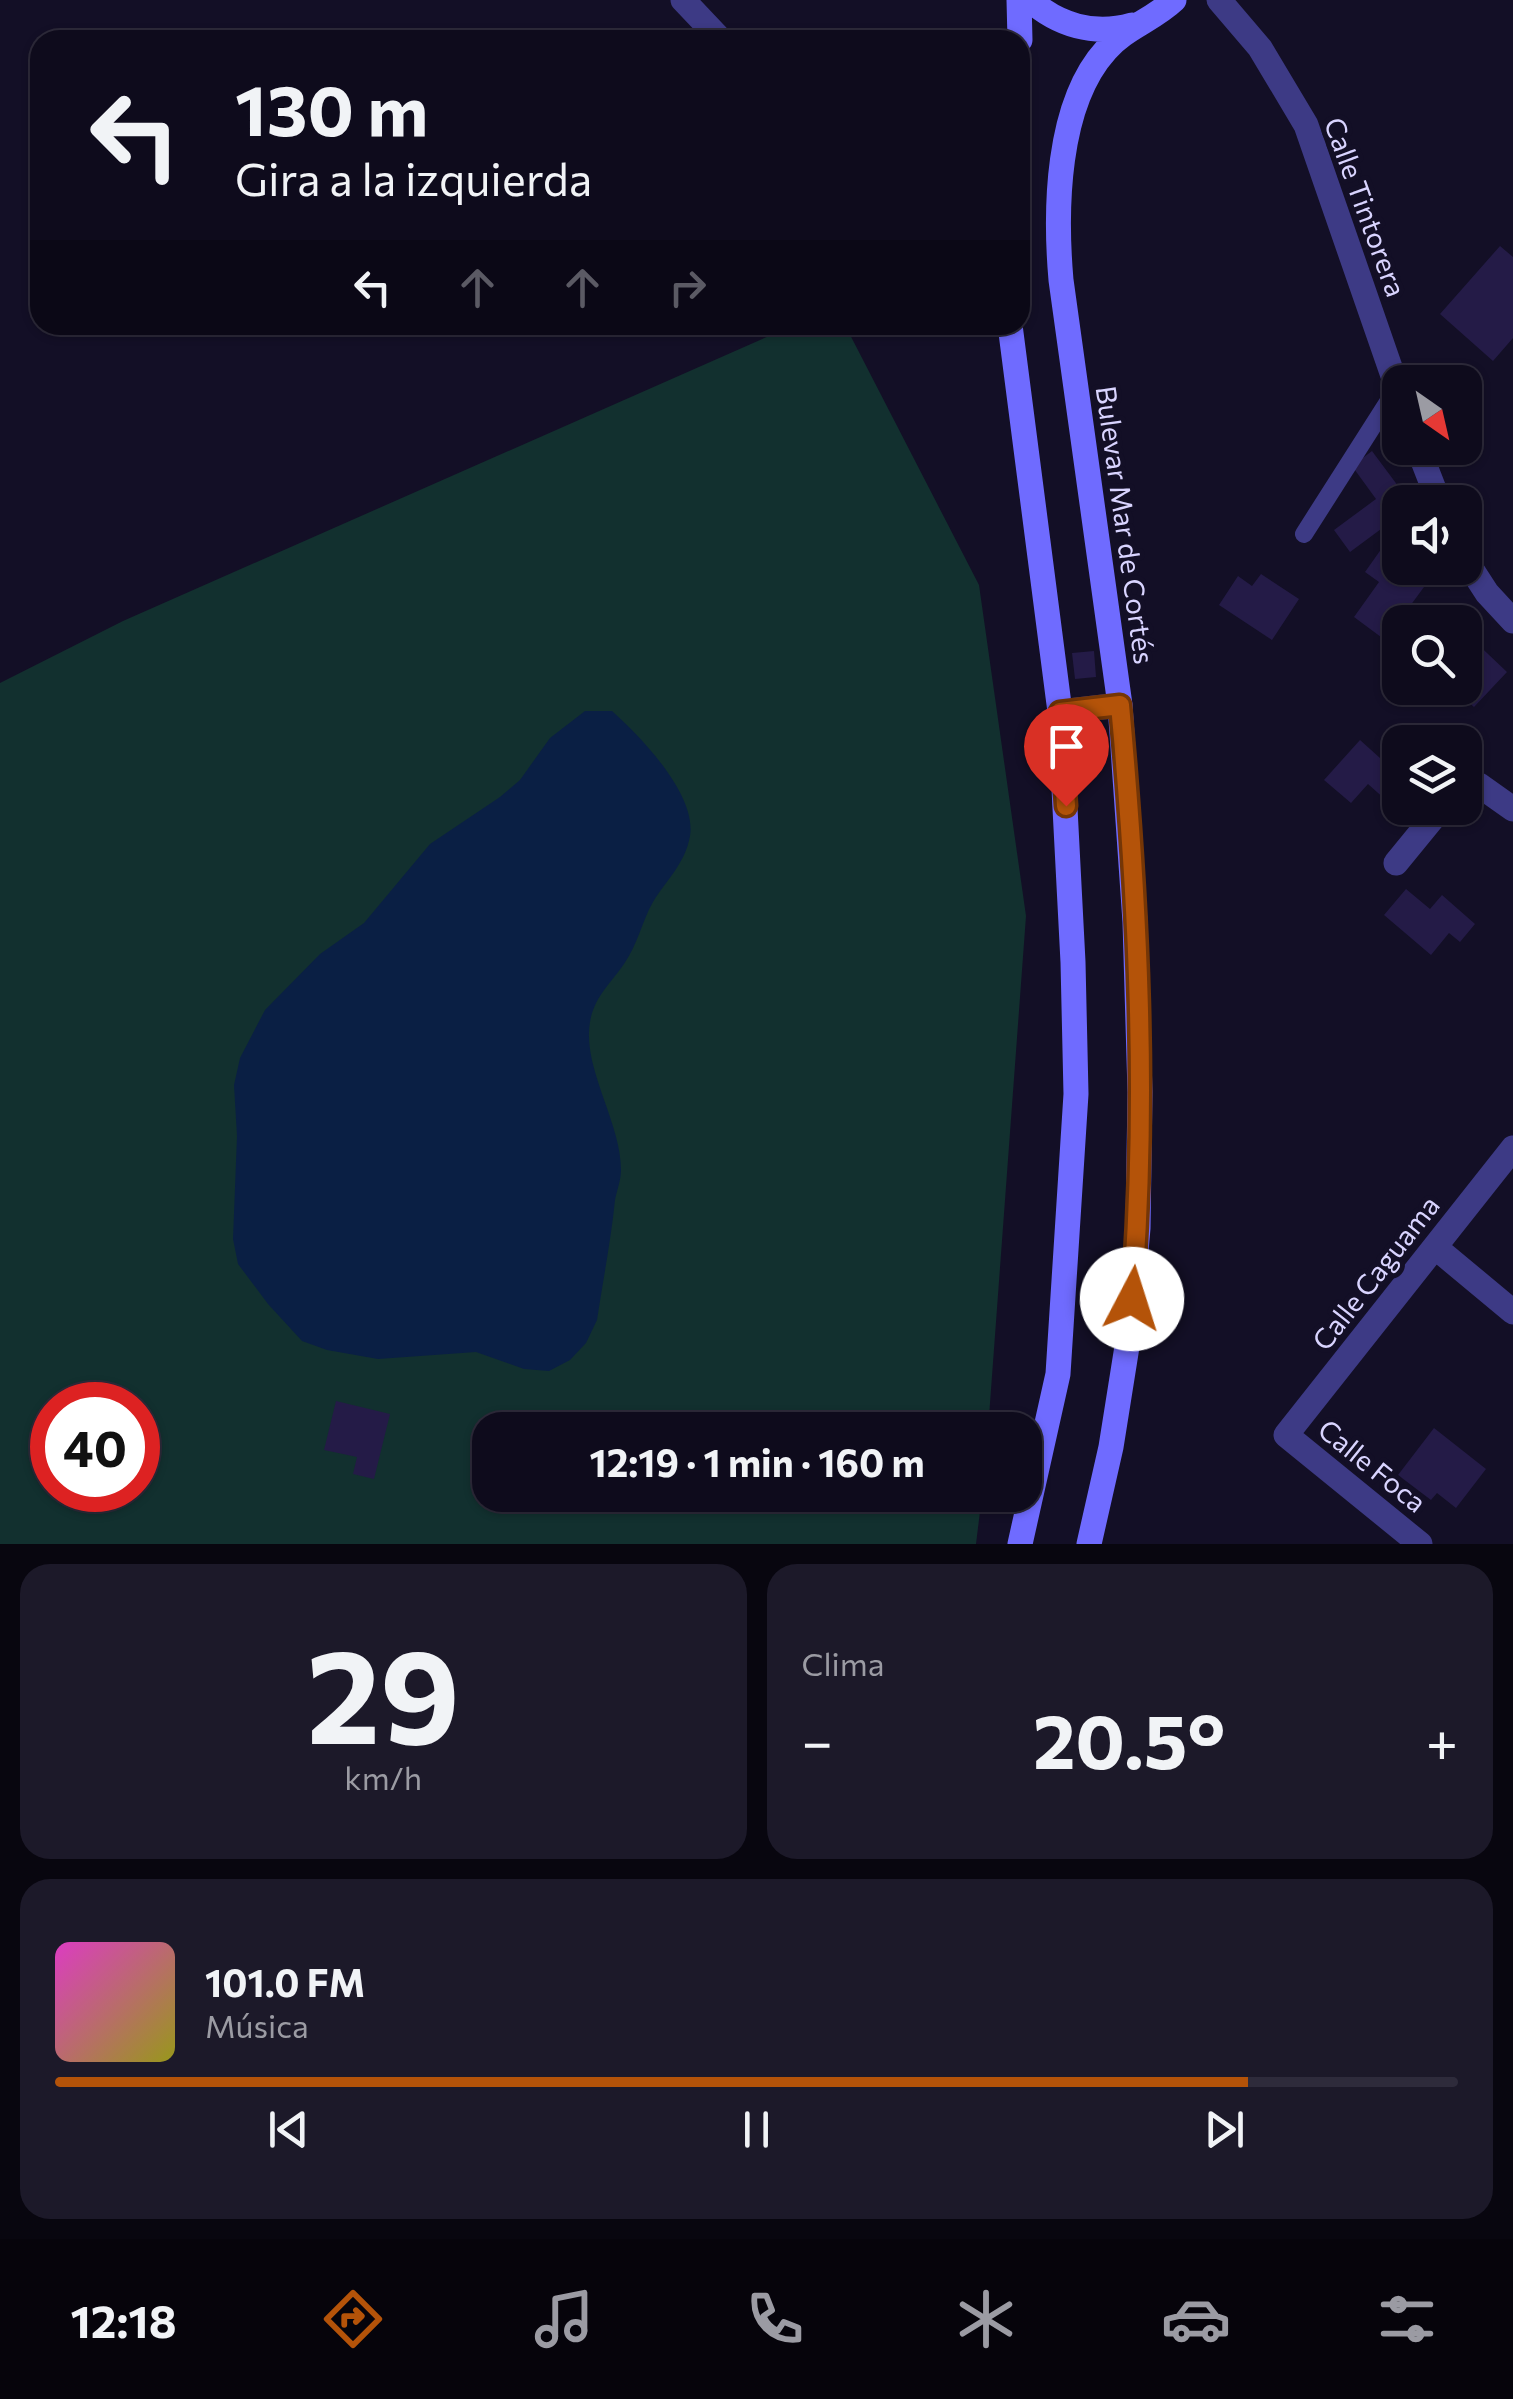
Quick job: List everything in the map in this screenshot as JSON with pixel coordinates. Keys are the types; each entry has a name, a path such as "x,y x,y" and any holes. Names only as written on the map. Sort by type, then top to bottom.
{"street":[{"path":"683,0 712,30"},
{"path":"1019,0 1020,30"},
{"name":"Bulevar Mar de Cortés","path":"1030,0 1062,22 1082,28 1126,27 1146,20"},
{"name":"Bulevar Mar de Cortés","path":"1089,1544 1129,1334 1138,1228 1140,1092 1135,922 1120,705 1060,280 1058,206 1064,152 1087,79 1103,53 1126,31 1174,0"},
{"name":"Calle Tintorera","path":"1220,0 1260,48 1306,125 1390,365"},
{"path":"1011,335 1060,712 1073,962 1075,1114 1058,1374 1020,1544"},
{"path":"1482,585 1513,622"},
{"path":"1060,712 1120,705"},
{"path":"1482,787 1513,808"},
{"path":"1396,863 1427,825"},
{"name":"Calle Caguama","path":"1286,1434 1513,1148"},
{"path":"1435,1247 1513,1312"},
{"name":"Calle Foca","path":"1286,1434 1420,1544"}],"lane":[{"path":"1304,534 1382,417"}],"green space":[{"path":"771,335 850,335 979,585 1026,916 989,1412 472,1412 472,1512 980,1512 976,1544 0,1544 0,683 123,621"}],"water":[{"path":"585,711 612,711 637,736 676,785 690,820 684,855 653,902 629,956 599,998 590,1022 591,1058 615,1133 621,1170 597,1320 586,1343 570,1360 549,1371 524,1369 476,1352 378,1359 302,1341 238,1264 233,1239 237,1136 234,1085 240,1058 265,1010 320,954 364,923 430,844 520,780 550,738"}],"building":[{"path":"1500,246 1513,257 1513,338 1493,361 1440,314"},
{"path":"1372,451 1397,485 1382,485 1382,528 1350,552 1334,530 1376,499 1352,466"},
{"path":"1382,548 1382,585 1425,585 1411,605 1382,605 1382,638 1354,617 1379,582 1365,572"},
{"path":"1261,574 1299,599 1272,640 1219,605 1238,576 1252,586"},
{"path":"1482,648 1507,672 1482,699"},
{"path":"1094,651 1096,677 1075,679 1072,653"},
{"path":"1360,740 1382,760 1382,797 1368,784 1351,803 1324,780"},
{"path":"1406,889 1430,909 1442,895 1475,924 1460,942 1449,933 1431,955 1384,915"},
{"path":"336,1401 390,1414 374,1479 353,1474 357,1457 324,1450"},
{"path":"1434,1428 1486,1469 1456,1508 1437,1493 1431,1500 1398,1475"}],"route":[{"path":"1066,806 1060,712 1120,705 1135,922 1140,1092 1138,1228 1132,1299"}]}
